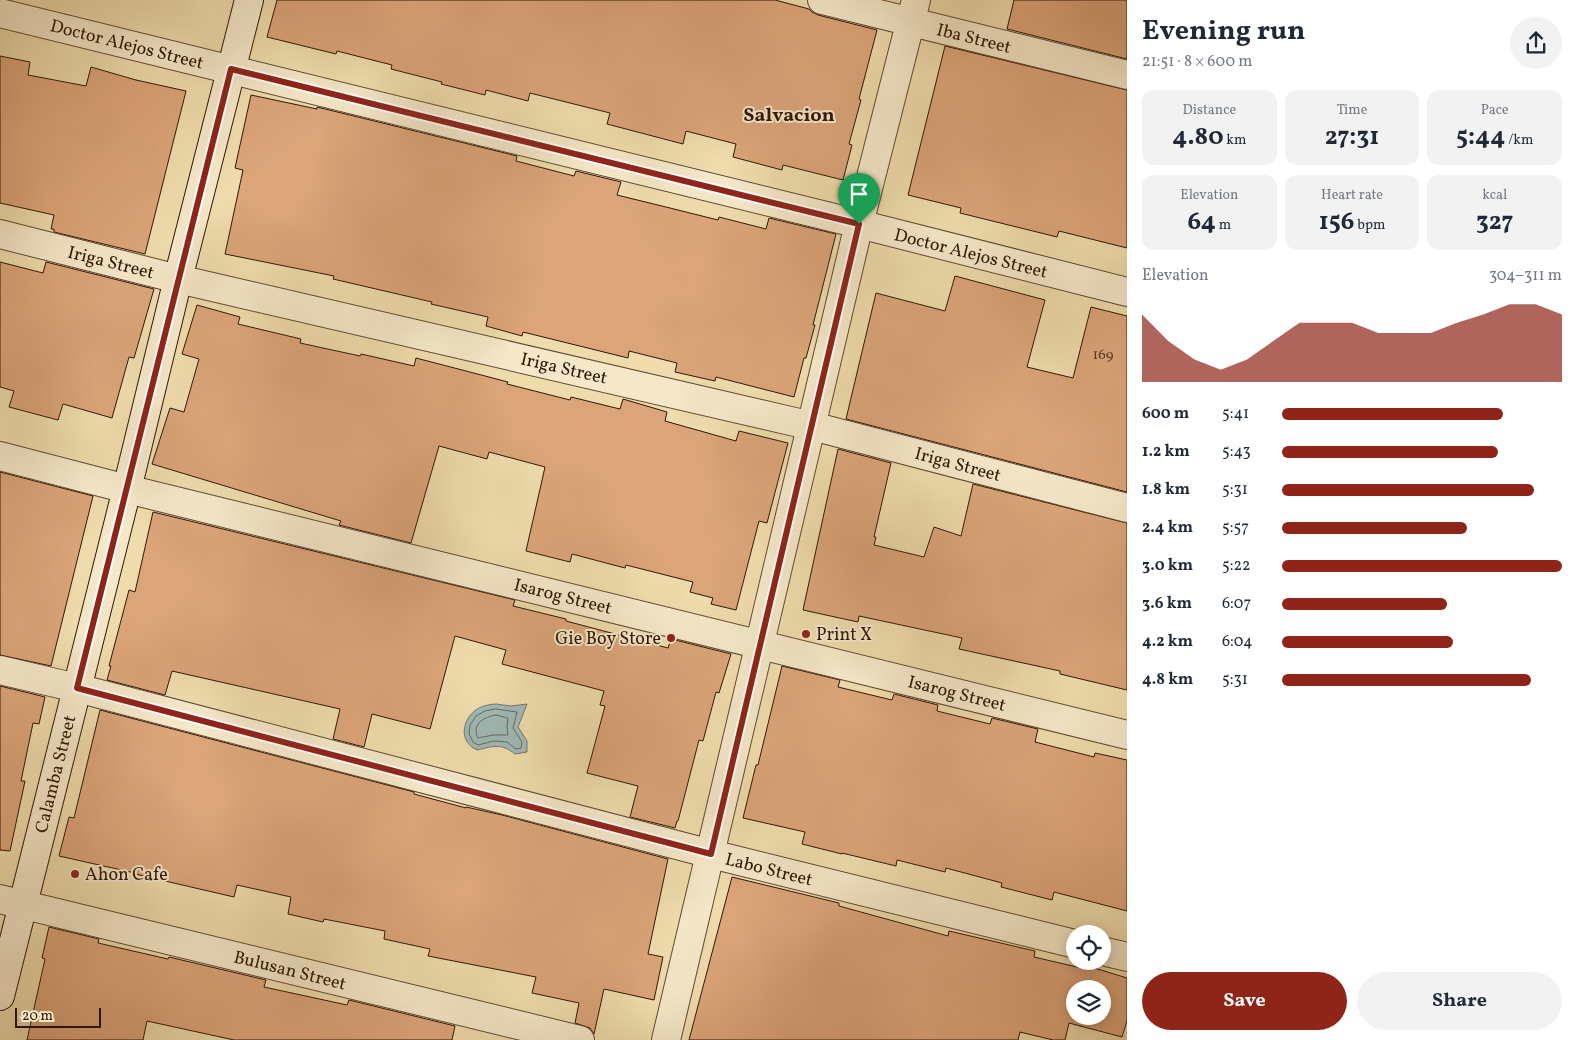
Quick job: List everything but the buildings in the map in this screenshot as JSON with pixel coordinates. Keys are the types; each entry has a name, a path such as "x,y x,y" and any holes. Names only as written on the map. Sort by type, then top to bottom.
{"street":[{"name":"Calamba Street","path":"0,996 11,902 77,688 178,279 250,0"},
{"name":"Iba Street","path":"822,0 913,11 1127,75"},
{"path":"666,1040 859,224 913,11"},
{"name":"Doctor Alejos Street","path":"0,13 859,224 1127,292"},
{"name":"Iriga Street","path":"0,234 178,279 812,426 1127,508"},
{"name":"Isarog Street","path":"0,456 127,489 1127,735"},
{"name":"Labo Street","path":"0,670 77,688 711,854 1066,942"},
{"name":"Bulusan Street","path":"11,902 580,1040"},
{"path":"1111,953 1127,957"}],"water":[{"path":"496,704 511,706 527,704 518,727 527,741 527,752 515,754 506,748 497,746 477,750 466,740 465,726 471,714 484,706"}],"place":[{"name":"Print X","path":"806,634"},
{"name":"Gie Boy Store","path":"671,638"},
{"name":"Ahon Cafe","path":"75,874"}],"district":[{"name":"Salvacion","path":"789,114"}],"route":[{"path":"231,69 859,224 711,854 77,688 231,69"}]}
